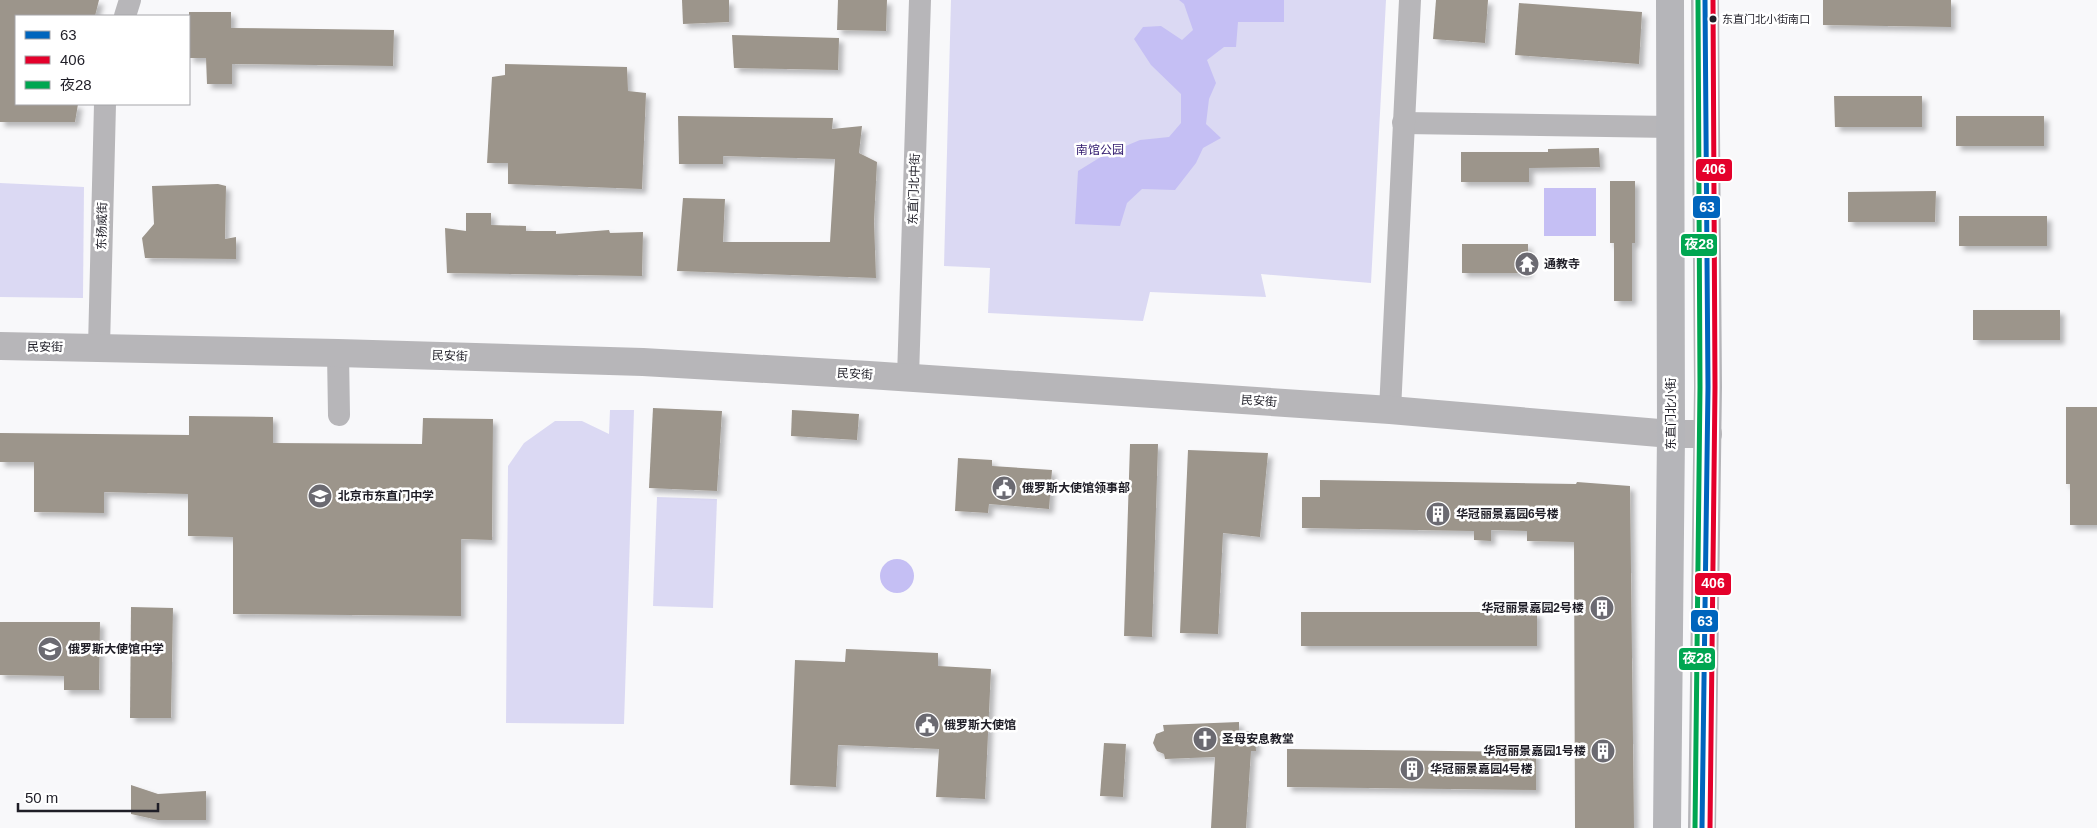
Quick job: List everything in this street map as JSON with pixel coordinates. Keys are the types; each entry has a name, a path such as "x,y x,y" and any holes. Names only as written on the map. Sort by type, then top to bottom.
{"main road":[{"name":"东直门北小街","path":"1667,828 1672,434 1670,0"},
{"path":"1702,828 1708,434 1705,0"}],"street":[{"path":"125,15 130,0"},
{"name":"东直门北中街","path":"908,378 920,0"},
{"path":"1390,410 1410,0"},
{"name":"东扬威街","path":"99,347 105,105"},
{"path":"1403,123 1671,127"},
{"name":"民安街","path":"0,346 338,352 643,362 1390,410 1672,434 1708,434"},
{"path":"338,352 338,416"}],"green space":[{"name":"南馆公园","path":"951,0 1386,0 1371,283 1261,274 1266,297 1150,292 1143,321 988,313 990,268 944,266"},
{"path":"0,183 84,187 83,298 0,297"},
{"path":"610,410 634,410 624,724 506,723 508,466 524,443 555,421 582,421 609,434"},
{"path":"657,497 717,499 713,608 653,606"}],"shaded area":[{"path":"1179,0 1284,0 1284,22 1238,22 1236,47 1224,47 1207,60 1216,83 1209,99 1206,124 1221,138 1203,148 1196,163 1175,190 1142,189 1127,203 1120,226 1075,224 1078,171 1104,155 1140,140 1169,137 1181,123 1181,94 1151,65 1134,39 1143,27 1161,26 1182,40 1193,30 1184,4"},
{"path":"1544,188 1596,188 1596,236 1544,236"},
{"path":"897,559 904,560 909,564 913,569 913,583 909,588 904,592 897,593 890,592 885,588 881,583 880,576 881,569 885,564 890,560"}],"building":[{"path":"0,0 99,0 95,15 15,15 15,105 78,105 75,122 0,122"},
{"path":"682,0 729,0 729,22 683,24"},
{"path":"838,0 887,0 886,31 837,30"},
{"path":"1436,0 1488,0 1485,43 1433,39"},
{"path":"1823,0 1951,0 1951,27 1823,25"},
{"path":"1519,3 1642,12 1639,64 1515,55"},
{"path":"189,12 231,12 231,28 394,30 393,66 232,64 232,84 207,84 206,58 190,58"},
{"path":"732,35 839,38 838,70 734,68"},
{"path":"505,64 627,67 628,91 646,93 642,189 508,184 508,163 487,163 492,77 505,75"},
{"path":"1834,96 1922,96 1922,127 1835,127"},
{"path":"678,116 833,118 832,129 862,126 859,153 877,162 874,221 876,278 677,271 683,198 725,199 723,242 830,242 835,159 723,156 723,164 679,164"},
{"path":"1956,116 2044,116 2044,146 1956,146"},
{"path":"1599,148 1600,167 1529,168 1529,182 1461,182 1461,152 1548,152 1548,149"},
{"path":"1610,181 1635,181 1635,243 1632,243 1632,301 1614,301 1614,243 1610,243"},
{"path":"218,184 226,186 225,239 236,237 236,259 145,258 142,238 154,224 152,186"},
{"path":"1936,191 1935,222 1848,222 1848,192"},
{"path":"466,213 491,213 491,225 526,226 526,231 556,231 556,234 609,230 610,233 643,232 642,276 447,273 445,228 466,231"},
{"path":"1959,216 2047,216 2047,246 1959,246"},
{"path":"1462,244 1528,244 1528,273 1462,273"},
{"path":"1973,310 2060,310 2060,340 1973,340"},
{"path":"2066,407 2097,407 2097,525 2070,525 2070,484 2066,484"},
{"path":"653,408 722,411 717,491 649,488"},
{"path":"792,410 859,414 857,440 791,436"},
{"path":"189,416 273,417 273,443 422,444 423,418 493,419 492,540 461,539 461,616 233,614 233,537 188,536 188,494 104,492 104,513 34,512 34,462 0,462 0,433 189,435"},
{"path":"1130,444 1158,444 1152,637 1124,636"},
{"path":"1188,450 1268,453 1260,537 1223,533 1218,634 1180,633"},
{"name":"俄罗斯大使馆领事部","path":"958,458 992,460 992,466 1052,470 1049,509 989,504 988,513 955,511"},
{"path":"1320,480 1576,484 1577,482 1630,486 1634,828 1575,828 1574,542 1527,541 1527,531 1491,530 1491,541 1474,540 1474,531 1302,528 1302,497 1320,497"},
{"path":"131,607 173,608 171,718 130,718"},
{"path":"1301,612 1537,612 1537,646 1301,646"},
{"name":"俄罗斯大使馆中学","path":"0,622 100,622 99,690 64,690 64,676 0,675"},
{"name":"俄罗斯大使馆","path":"846,649 938,653 938,666 991,669 985,799 936,797 939,749 838,745 836,787 790,785 795,660 845,662"},
{"path":"1239,722 1239,731 1255,731 1256,751 1251,751 1246,828 1211,828 1215,757 1165,759 1164,754 1157,751 1153,743 1156,734 1164,731 1163,725"},
{"path":"1104,743 1126,744 1123,797 1100,796"},
{"name":"华冠丽景嘉园4号楼","path":"1287,749 1536,752 1536,790 1287,787"},
{"path":"131,785 158,794 206,791 206,820 158,820 131,814"}],"transit line":[{"name":"夜28","path":"1695,828 1700,387 1698,0"},
{"name":"63","path":"1702,828 1708,387 1705,0"},
{"name":"406","path":"1710,828 1715,387 1713,0"}],"place":[{"name":"东直门北小街南口","path":"1713,19"},
{"name":"通教寺","path":"1527,264"},
{"name":"俄罗斯大使馆领事部","path":"1004,488"},
{"name":"北京市东直门中学","path":"320,496"},
{"name":"华冠丽景嘉园6号楼","path":"1438,514"},
{"name":"华冠丽景嘉园2号楼","path":"1602,608"},
{"name":"俄罗斯大使馆中学","path":"50,649"},
{"name":"俄罗斯大使馆","path":"927,725"},
{"name":"圣母安息教堂","path":"1205,739"},
{"name":"华冠丽景嘉园1号楼","path":"1603,751"},
{"name":"华冠丽景嘉园4号楼","path":"1412,769"}]}
